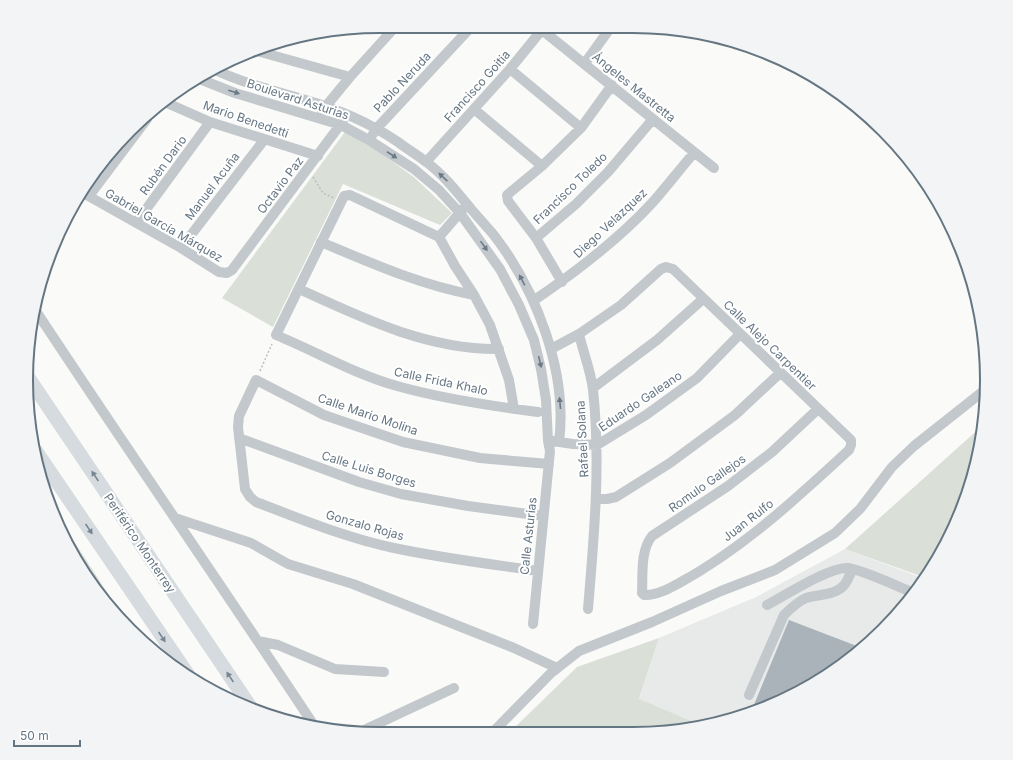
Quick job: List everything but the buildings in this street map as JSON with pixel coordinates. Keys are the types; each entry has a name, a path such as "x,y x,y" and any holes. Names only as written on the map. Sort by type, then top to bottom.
{"highway":[{"name":"Periférico Monterrey","path":"33,385 246,701"},
{"path":"43,460 181,665"}],"street":[{"path":"317,118 325,106 390,33"},
{"name":"Pablo Neruda","path":"369,140 377,128 465,33"},
{"name":"Francisco Goitia","path":"426,162 510,69 538,33"},
{"name":"Ángeles Mastretta","path":"548,33 714,168"},
{"path":"585,63 607,33"},
{"path":"263,53 350,77"},
{"path":"510,69 581,128"},
{"name":"Boulevard Asturias","path":"220,72 240,81 325,106 377,128 426,162 448,181 494,235 515,267 533,301 551,348 560,405 561,420 559,442"},
{"name":"Boulevard Asturias","path":"204,81 228,90 341,125 369,140 414,169 439,190 460,213 500,269 519,305 534,340 541,369 546,400 548,440"},
{"path":"562,282 536,238 508,201 507,197 508,194 542,166 581,128 612,86"},
{"name":"Mario Benedetti","path":"170,104 210,122 318,156"},
{"path":"474,108 542,166"},
{"name":"Octavio Paz","path":"232,270 348,115"},
{"name":"Francisco Toledo","path":"536,238 576,204 608,172 653,119"},
{"name":"Rubén Dario","path":"136,223 210,122"},
{"path":"86,195 131,139"},
{"name":"Manuel Acuña","path":"181,248 264,140"},
{"name":"Diego Velazquez","path":"533,301 562,282 604,248 652,202 694,152"},
{"name":"Gabriel García Márquez","path":"86,195 181,248 219,272 227,273 232,270"},
{"path":"276,335 340,201 344,196 350,195 439,237 490,325 509,380 514,409"},
{"path":"439,237 468,205"},
{"path":"321,242 390,271 432,285 474,295"},
{"name":"Calle Alejo Carpentier","path":"579,334 621,305 661,269 666,267 673,269 851,440"},
{"path":"299,289 391,329 424,339 459,346 499,349"},
{"path":"593,388 657,340 703,299"},
{"path":"39,316 311,720"},
{"path":"551,348 579,334"},
{"name":"Rafael Solana","path":"579,334 593,388 597,445 597,499 588,609"},
{"name":"Eduardo Galeano","path":"559,442 597,445 646,415 696,378 740,334"},
{"name":"Calle Frida Khalo","path":"276,335 341,366 396,386 456,400 538,412"},
{"path":"597,499 616,497 670,463 735,415 780,373"},
{"name":"Gonzalo Rojas","path":"256,380 239,416 239,438 245,490 256,502 336,532 392,548 538,571"},
{"name":"Calle Mario Molina","path":"256,380 324,415 403,442 480,458 548,464"},
{"path":"498,727 557,668 579,651 652,622 721,591 775,570 835,533 860,509 892,467 914,446 979,394"},
{"name":"Romulo Gallejos","path":"642,593 645,550 647,542 652,536 728,486 772,452 818,409"},
{"name":"Calle Luis Borges","path":"239,438 359,482 401,494 468,506 543,516"},
{"path":"548,440 559,442"},
{"name":"Calle Asturias","path":"533,624 550,451 548,440"},
{"name":"Juan Rulfo","path":"642,593 644,595 649,595 674,585 693,575 728,552 766,524 810,486 849,450 852,442 851,440"},
{"path":"550,451 559,442"},
{"path":"175,518 251,543 288,564 353,584 514,648 557,668"},
{"path":"767,605 823,575 838,569 848,568 908,591"},
{"path":"749,695 784,616 792,606 806,598 833,592 841,588 852,570"},
{"path":"258,641 278,645 335,670 384,672"},
{"path":"371,727 454,688"}],"path":[{"path":"308,169 323,193 340,201"},
{"path":"256,380 276,335"}],"shaded area":[{"path":"345,132 377,150 415,178 452,213 440,225 343,184 273,327 222,298"},
{"path":"976,432 968,470 954,513 934,554 920,576 845,549"},
{"path":"70,536 113,601 91,573 79,554"},
{"path":"845,549 919,577 894,609 862,641 826,669 766,701 745,709 693,721 639,700 659,638 756,597"},
{"path":"659,638 639,699 693,721 633,727 515,727 577,667"}]}
